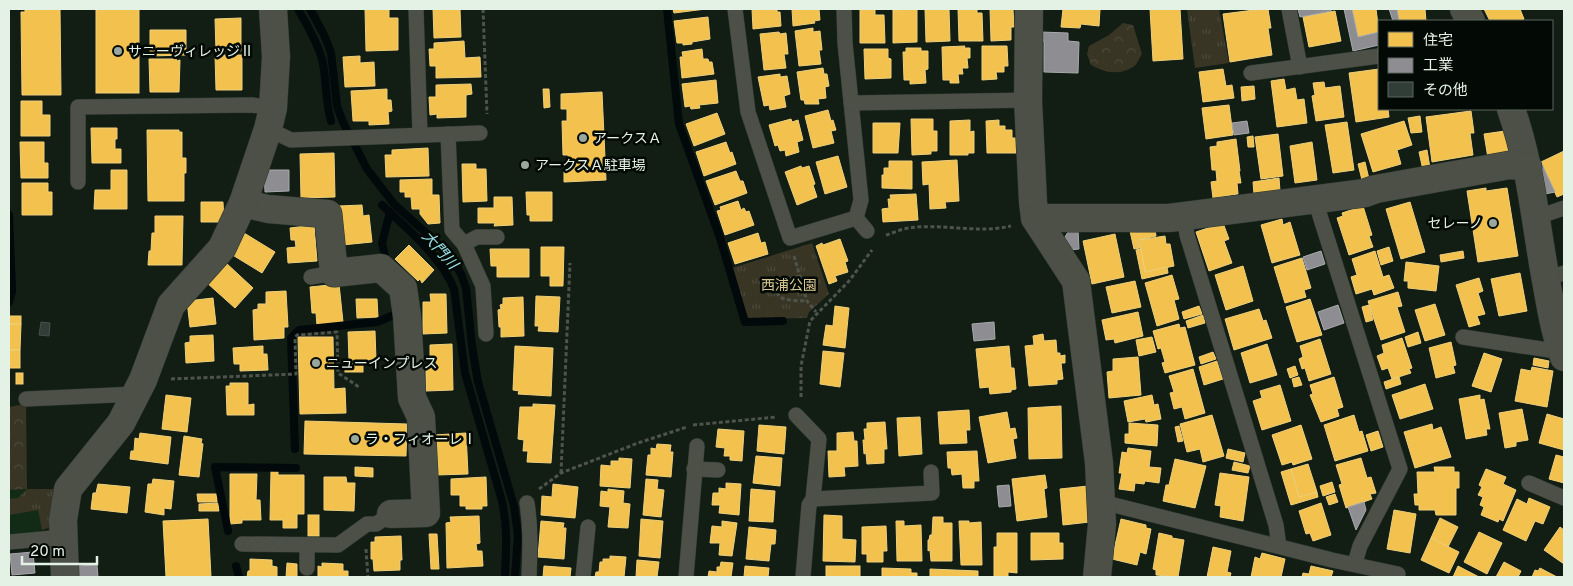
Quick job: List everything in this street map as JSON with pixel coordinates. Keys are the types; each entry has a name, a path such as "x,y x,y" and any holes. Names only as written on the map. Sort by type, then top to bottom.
{"street":[{"path":"65,577 64,507 68,489 121,423 139,387 171,305 222,248 243,203 270,119 276,57 273,9"},
{"path":"1030,9 1028,100 1035,218 1076,280 1099,463 1102,502 1097,577"},
{"path":"1511,110 1528,167 1535,218 1555,276 1550,304 1563,355"},
{"path":"1035,218 1169,218 1365,193 1376,189 1510,165 1528,167"},
{"path":"243,203 268,209 328,214 323,275 381,268 403,288 408,316 412,398 421,417 426,513 391,514"}],"lane":[{"path":"735,9 748,112 790,238 856,218"},
{"path":"844,9 861,200 856,218"},
{"path":"1289,9 1300,67"},
{"path":"416,10 420,135"},
{"path":"1251,73 1378,56"},
{"path":"851,103 1028,100"},
{"path":"78,182 78,107 252,105 270,119 291,140 480,133"},
{"path":"448,134 452,230 464,244 483,286 486,334"},
{"path":"1315,200 1400,469 1360,546 1355,563"},
{"path":"1535,218 1564,208"},
{"path":"1184,216 1187,235 1276,525 1279,546"},
{"path":"856,218 867,231"},
{"path":"464,244 477,237 497,237"},
{"path":"1463,337 1563,355"},
{"path":"26,398 139,387"},
{"path":"796,415 819,439 813,499 809,505 803,577"},
{"path":"686,577 697,446"},
{"path":"694,469 718,470"},
{"path":"813,499 932,493 931,472"},
{"path":"1529,483 1564,498"},
{"path":"1102,502 1332,560 1355,563 1398,574"},
{"path":"527,503 530,543 529,577"},
{"path":"242,544 338,546 367,524 376,524 391,514"},
{"path":"583,577 588,527"},
{"path":"9,542 63,537"},
{"path":"307,545 307,568"}],"path":[{"path":"480,133 487,121 483,9"},
{"path":"881,239 906,228 956,227 996,229 1023,223 1035,218"},
{"path":"790,238 807,301 816,312"},
{"path":"527,503 534,492 561,473 638,443 697,424 796,415 802,394 801,366 810,321 816,312 849,282 873,248"},
{"path":"561,473 570,263"},
{"path":"800,276 778,283 776,289 777,296 782,300 807,301"},
{"path":"139,387 296,374 295,338 297,335 337,332 338,373 359,387"}],"shaded area":[{"path":"59,489 48,528 9,534 9,490"}],"green space":[{"path":"1187,9 1219,9 1229,63 1195,68"},
{"path":"1123,23 1133,25 1142,54 1136,65 1128,70 1112,72 1101,70 1091,65 1087,54 1089,46 1109,35"},
{"name":"西浦公園","path":"812,243 829,294 809,312 807,318 747,319 732,268"},
{"path":"26,404 27,489 9,490 9,407"},
{"path":"27,489 59,489 53,526 42,530 38,510 9,515 9,499 18,498"}],"building: 住宅":[{"path":"25,9 60,9 61,95 22,95 21,12 25,12"},
{"name":"サニーヴィレッジⅡ","path":"96,9 139,9 139,93 96,93"},
{"path":"365,9 389,9 389,18 398,18 398,50 366,51"},
{"path":"433,9 460,9 461,37 434,38"},
{"path":"673,9 706,9 674,13"},
{"path":"752,9 777,9 777,12 780,12 781,26 753,29"},
{"path":"792,9 819,9 820,20 814,21 815,23 793,26"},
{"path":"860,9 875,9 875,15 884,15 885,43 860,43"},
{"path":"917,9 917,42 893,43 893,10"},
{"path":"925,9 949,9 950,41 926,42"},
{"path":"958,9 977,9 977,13 982,13 983,41 959,41"},
{"path":"990,9 1013,9 1014,27 1011,27 1011,40 991,41"},
{"path":"1063,9 1100,9 1099,26 1081,24 1080,28 1061,27"},
{"path":"1150,9 1180,9 1183,59 1153,61"},
{"path":"1268,9 1271,28 1268,28 1272,55 1230,62 1223,14"},
{"path":"1352,9 1376,9 1378,32 1358,37"},
{"path":"1397,9 1425,9 1426,20 1399,20"},
{"path":"1484,9 1520,9 1524,19 1522,20 1490,20"},
{"path":"1335,11 1341,41 1309,47 1303,17"},
{"path":"708,17 710,39 692,42 692,44 683,45 683,43 677,43 674,21"},
{"path":"241,18 241,51 216,51 215,19"},
{"path":"813,28 813,32 820,31 822,50 819,50 821,64 799,66 795,31"},
{"path":"150,30 186,30 186,55 150,56"},
{"path":"779,32 780,34 786,33 788,54 784,54 786,68 764,70 760,34"},
{"path":"464,41 465,58 480,57 481,77 436,78 436,66 430,66 429,49 434,49 434,43"},
{"path":"965,46 964,48 970,48 970,58 967,58 968,68 962,68 963,74 958,74 959,83 950,83 950,80 943,80 942,47"},
{"path":"982,46 1007,46 1008,66 1004,66 1004,72 996,72 997,79 982,80"},
{"path":"906,48 921,48 921,51 928,51 928,69 925,70 926,83 910,84 910,80 904,80 903,52 906,52"},
{"path":"702,49 703,59 708,59 709,62 712,62 714,74 682,78 680,57 683,57 682,52"},
{"path":"864,49 888,49 888,58 891,59 891,78 865,79"},
{"path":"215,55 242,55 242,90 216,90"},
{"path":"360,56 360,63 374,62 375,86 345,87 343,57"},
{"path":"149,59 180,60 179,92 150,92"},
{"path":"823,68 824,74 827,74 829,86 825,87 826,98 818,99 819,104 805,104 804,100 801,100 797,72"},
{"path":"1223,69 1226,86 1232,85 1234,98 1203,102 1199,72"},
{"path":"1378,69 1378,110 1388,110 1389,117 1356,122 1349,73"},
{"path":"780,74 780,77 787,76 790,94 784,96 786,107 770,110 769,105 764,106 758,77"},
{"path":"1284,79 1286,90 1295,88 1297,100 1304,99 1307,123 1277,127 1271,81"},
{"path":"716,80 718,103 699,105 700,108 691,109 690,106 685,107 682,84"},
{"path":"1324,82 1325,88 1340,86 1344,117 1316,121 1312,96 1315,95 1313,83"},
{"path":"471,84 472,94 466,95 466,117 437,118 437,114 430,115 429,97 436,97 436,85"},
{"path":"1254,86 1255,99 1242,101 1241,87"},
{"path":"387,89 387,100 391,100 392,111 388,112 389,124 369,125 369,121 353,121 351,91"},
{"path":"543,89 549,89 550,107 544,108"},
{"name":"アークスＡ","path":"602,92 606,180 564,182 564,166 569,166 568,155 563,155 562,121 567,121 567,109 561,109 561,94"},
{"path":"21,101 42,101 42,115 50,115 50,136 21,136"},
{"path":"1229,105 1233,135 1206,139 1202,108"},
{"path":"828,110 836,130 831,131 834,143 813,148 805,116"},
{"path":"1471,111 1474,133 1470,133 1473,155 1432,162 1426,117"},
{"path":"717,113 725,134 694,146 686,124"},
{"path":"1420,116 1422,132 1411,133 1408,118"},
{"path":"791,119 792,122 798,120 803,140 797,142 799,152 786,156 785,150 780,151 778,145 775,146 769,125"},
{"path":"911,119 933,119 933,131 937,131 937,151 931,151 931,154 912,155"},
{"path":"970,120 970,132 974,131 974,153 950,155 950,121"},
{"path":"999,120 999,126 1005,126 1005,130 1012,130 1012,138 1016,138 1016,153 987,153 986,121"},
{"path":"1404,121 1412,145 1397,150 1401,164 1373,172 1361,134"},
{"path":"1347,122 1354,170 1333,173 1325,125"},
{"path":"873,123 900,123 898,153 873,153"},
{"path":"91,128 117,128 115,149 121,149 121,163 92,163"},
{"path":"147,130 179,130 179,132 182,132 182,158 186,158 184,201 148,201"},
{"path":"1505,131 1509,154 1488,158 1484,134"},
{"path":"1278,134 1283,176 1261,179 1255,137"},
{"path":"1253,136 1254,147 1248,147 1247,137"},
{"path":"1236,139 1241,183 1237,183 1238,194 1213,198 1211,182 1217,181 1216,170 1212,170 1210,147 1217,146 1217,142"},
{"path":"20,142 44,142 44,163 48,163 48,178 21,178"},
{"path":"726,142 736,164 704,176 696,152"},
{"path":"1312,142 1317,180 1295,183 1290,146"},
{"path":"428,148 429,176 386,177 385,155 392,155 392,150"},
{"path":"1427,150 1430,168 1423,170 1419,152"},
{"path":"1564,151 1564,194 1557,197 1541,162"},
{"path":"334,153 335,197 301,198 300,154"},
{"path":"838,156 847,187 825,194 816,162"},
{"path":"957,160 959,201 945,202 946,208 930,209 929,184 923,185 922,162"},
{"path":"889,161 912,161 912,189 882,188 882,175 884,175 884,168 889,168"},
{"path":"1365,162 1369,179 1362,180 1358,164"},
{"path":"462,164 476,164 476,169 486,169 487,201 463,202"},
{"path":"801,166 802,168 809,166 817,197 797,205 785,172"},
{"path":"111,170 127,170 127,209 94,209 95,190 111,190"},
{"path":"736,171 740,181 743,181 747,193 715,205 706,181"},
{"path":"1279,178 1280,191 1254,194 1253,182"},
{"path":"432,179 432,195 439,195 440,223 428,224 420,214 420,209 412,209 411,197 405,197 405,192 400,192 400,180"},
{"path":"22,183 48,183 48,192 52,192 52,215 22,215"},
{"name":"セレーノ","path":"1486,188 1486,191 1507,188 1518,256 1478,262 1467,191"},
{"path":"526,192 552,192 552,221 530,221 530,215 527,215"},
{"path":"916,194 918,220 883,222 882,209 889,208 888,199 891,199 890,195"},
{"path":"494,197 512,197 513,225 494,226 495,223 478,223 478,208 494,208"},
{"path":"738,201 741,210 744,208 746,212 749,211 754,225 725,235 717,211 721,210 720,207"},
{"path":"201,202 223,202 224,222 201,222"},
{"path":"1410,202 1425,252 1401,259 1386,209"},
{"path":"362,205 363,216 369,215 372,242 342,245 339,206"},
{"path":"1363,206 1372,235 1369,236 1373,247 1349,255 1337,218 1343,216 1342,213"},
{"path":"155,216 183,216 182,265 148,265 152,233 155,233"},
{"path":"1282,219 1283,225 1290,222 1300,255 1272,263 1261,225"},
{"path":"1223,223 1229,239 1224,241 1232,263 1209,271 1196,232"},
{"path":"314,225 317,261 288,263 287,248 296,247 295,240 291,240 290,228"},
{"path":"1155,229 1156,236 1138,240 1140,248 1134,249 1130,231 1136,230 1137,233"},
{"path":"244,233 275,252 262,273 231,254"},
{"path":"758,233 761,243 765,242 768,254 735,264 728,243"},
{"path":"1115,234 1124,277 1092,284 1083,241"},
{"path":"1165,236 1166,244 1170,244 1174,266 1145,272 1139,240"},
{"path":"840,239 848,261 845,262 848,272 835,276 837,281 829,284 816,246"},
{"path":"409,245 434,270 422,283 420,279 418,281 395,259"},
{"path":"541,247 564,247 563,286 550,286 550,276 541,276"},
{"path":"1389,247 1393,261 1381,265 1377,251"},
{"path":"490,249 529,249 529,277 497,277 497,266 491,266"},
{"path":"1141,249 1145,272 1167,267 1168,273 1142,279 1136,250"},
{"path":"1375,251 1383,277 1389,275 1394,288 1374,295 1372,289 1356,294 1351,277 1357,275 1352,259"},
{"path":"1463,251 1464,258 1441,262 1440,255"},
{"path":"1302,258 1311,288 1304,290 1306,297 1285,303 1274,267"},
{"path":"225,262 253,288 235,308 206,282"},
{"path":"1406,262 1439,266 1436,291 1408,288 1408,281 1404,281"},
{"path":"1243,266 1253,301 1226,310 1215,275"},
{"path":"1520,273 1527,311 1499,316 1491,279"},
{"path":"1172,275 1179,299 1174,300 1179,319 1157,326 1145,283"},
{"path":"1479,278 1483,291 1478,293 1485,314 1477,316 1480,324 1469,327 1456,285"},
{"path":"1135,281 1141,307 1112,313 1106,287"},
{"path":"339,284 343,322 317,325 316,313 312,313 310,287"},
{"path":"286,291 288,327 284,327 284,338 254,340 253,310 258,309 258,304 266,304 266,292"},
{"path":"1398,292 1402,306 1397,307 1405,332 1381,340 1368,301"},
{"path":"430,294 446,294 447,333 423,334 423,302 431,302"},
{"path":"536,296 560,297 558,332 538,331 539,326 535,326"},
{"path":"523,297 524,336 501,337 498,310 501,309 500,305 503,304 503,298"},
{"path":"213,298 216,324 190,327 187,301"},
{"path":"356,299 377,299 378,317 357,318"},
{"path":"1310,299 1322,335 1297,342 1286,307"},
{"path":"1435,304 1445,335 1425,341 1415,310"},
{"path":"1369,305 1373,320 1366,322 1362,307"},
{"path":"835,306 849,308 845,348 823,345 826,325 833,326"},
{"path":"1199,306 1202,314 1184,319 1182,312"},
{"path":"1259,309 1263,321 1266,320 1272,338 1234,350 1225,319"},
{"path":"1138,312 1143,336 1115,343 1114,339 1106,340 1102,320"},
{"path":"1203,315 1205,323 1188,328 1186,321"},
{"path":"9,316 21,316 21,324 9,324"},
{"path":"9,324 21,324 20,350 9,350"},
{"path":"1179,324 1180,328 1185,327 1195,365 1165,373 1162,363 1165,362 1161,348 1158,349 1153,331"},
{"path":"375,331 376,360 349,361 348,332"},
{"path":"1418,332 1421,343 1408,347 1405,337"},
{"path":"1043,334 1044,341 1056,340 1057,353 1060,353 1060,356 1065,355 1065,363 1061,363 1063,379 1057,380 1057,384 1029,386 1025,346 1034,345 1033,336"},
{"path":"213,335 214,361 186,363 185,343 190,342 190,336"},
{"name":"ニューインプレス","path":"298,337 333,337 334,389 345,388 346,413 300,414"},
{"path":"1152,337 1156,352 1139,356 1136,340"},
{"path":"1402,338 1412,368 1409,369 1411,373 1392,379 1388,368 1382,370 1377,356 1384,353 1382,345"},
{"path":"1320,339 1331,374 1309,381 1305,368 1302,369 1299,359 1303,357 1300,346"},
{"path":"1451,342 1456,365 1453,366 1455,373 1436,378 1429,348"},
{"path":"452,344 453,390 426,391 426,369 430,369 430,345"},
{"path":"1267,344 1277,375 1250,383 1241,353"},
{"path":"263,346 263,354 267,354 268,370 240,371 240,364 234,364 233,348"},
{"path":"515,346 553,348 551,396 518,394 519,391 513,390"},
{"path":"1009,346 1011,368 1014,368 1016,389 1011,390 1011,392 990,394 989,387 980,388 976,349"},
{"path":"9,350 20,350 20,368 9,368"},
{"path":"823,351 844,353 840,387 820,384"},
{"path":"1213,352 1216,359 1201,364 1199,357"},
{"path":"1484,353 1502,359 1491,392 1472,386"},
{"path":"1138,357 1141,395 1109,398 1107,372 1113,371 1113,359"},
{"path":"1534,358 1549,361 1548,368 1533,365"},
{"path":"1217,361 1223,379 1204,385 1199,367"},
{"path":"345,363 363,363 363,372 345,372"},
{"path":"1295,366 1298,375 1290,378 1287,369"},
{"path":"1532,367 1553,371 1547,407 1515,401 1521,369 1531,371"},
{"path":"1193,369 1205,413 1185,419 1182,407 1174,409 1170,393 1174,392 1169,376"},
{"path":"16,373 23,373 23,384 16,384"},
{"path":"1299,377 1302,385 1294,387 1292,379"},
{"path":"1334,377 1343,407 1337,409 1339,416 1321,422 1310,395 1313,394 1310,385"},
{"path":"1399,377 1401,384 1386,389 1384,382"},
{"path":"230,383 248,383 248,405 254,404 254,415 227,415 226,386 230,386"},
{"path":"1425,384 1433,409 1400,419 1392,395"},
{"path":"1280,385 1291,421 1262,430 1253,401 1262,398 1260,391"},
{"path":"166,395 191,398 187,432 162,429"},
{"path":"1152,395 1154,405 1158,404 1161,419 1146,422 1145,419 1128,422 1124,401"},
{"path":"1480,395 1480,400 1484,399 1490,429 1486,429 1487,435 1466,439 1459,399"},
{"path":"533,404 555,405 551,463 527,462 528,451 523,451 524,440 518,439 520,407 533,407"},
{"path":"1061,406 1062,458 1029,459 1028,408"},
{"path":"1522,409 1528,440 1516,442 1516,446 1505,448 1499,413"},
{"path":"969,410 970,430 966,430 967,443 940,444 938,412"},
{"path":"1007,412 1010,429 1015,428 1017,438 1013,439 1016,458 988,463 979,417"},
{"path":"1547,414 1564,419 1564,450 1539,443"},
{"path":"1212,415 1224,456 1203,462 1200,449 1187,452 1180,424"},
{"path":"1354,415 1359,432 1362,431 1368,451 1335,461 1324,425"},
{"path":"920,417 922,454 899,456 897,418"},
{"name":"ラ・フィオーレⅠ","path":"305,421 407,424 406,456 304,454"},
{"path":"885,422 887,449 884,449 884,463 867,464 866,453 864,454 864,429 867,429 867,423"},
{"path":"1129,423 1158,425 1157,446 1125,443 1125,434 1129,434"},
{"path":"1432,424 1433,430 1441,427 1451,457 1415,468 1404,432"},
{"path":"759,425 786,427 784,454 757,451"},
{"path":"1301,425 1312,459 1293,465 1292,462 1282,465 1272,435"},
{"path":"1179,426 1183,441 1178,442 1175,427"},
{"path":"718,429 744,431 742,461 730,460 730,456 724,456 725,448 716,447"},
{"path":"1378,431 1383,447 1371,451 1366,435"},
{"path":"853,432 854,441 857,441 858,466 844,467 845,476 829,477 828,451 837,451 837,433"},
{"path":"140,433 171,437 168,464 130,459 131,451 134,451 135,438 139,439"},
{"path":"466,433 468,474 437,475 434,435"},
{"path":"184,436 202,439 199,477 179,475"},
{"path":"657,444 671,445 670,452 673,452 671,477 646,475 648,455 651,455 651,448 656,449"},
{"path":"1128,448 1151,451 1149,467 1161,468 1159,483 1145,481 1144,484 1135,483 1134,491 1119,489 1122,473 1119,473 1122,452 1127,453"},
{"path":"1228,449 1245,453 1243,462 1226,458"},
{"path":"977,451 979,481 974,481 974,488 963,488 962,474 952,475 951,468 948,468 947,452"},
{"path":"1556,455 1564,457 1564,483 1549,479"},
{"path":"756,456 782,458 780,486 753,483"},
{"path":"619,458 632,459 630,488 600,486 601,465 611,466 611,461 619,461"},
{"path":"1361,458 1367,478 1371,477 1376,493 1370,494 1372,499 1346,508 1339,485 1342,484 1336,465"},
{"path":"1175,459 1206,466 1195,508 1163,501 1166,485 1169,485"},
{"path":"1234,462 1250,466 1248,473 1232,470"},
{"path":"1308,464 1317,492 1299,497 1291,469"},
{"path":"355,467 373,468 373,477 355,476"},
{"path":"1434,467 1454,467 1454,472 1459,472 1459,488 1456,488 1456,515 1436,515 1435,510 1419,510 1419,505 1415,505 1414,494 1418,494 1417,472 1435,472"},
{"path":"1291,469 1299,497 1317,492 1318,497 1291,505 1281,472"},
{"path":"1486,469 1506,477 1503,484 1516,490 1503,521 1499,519 1498,522 1481,515 1484,507 1480,505 1483,497 1478,495 1482,487 1479,485"},
{"path":"271,471 278,471 278,475 304,475 304,514 297,514 297,528 283,528 283,520 270,520"},
{"path":"1220,473 1249,477 1243,521 1220,517 1221,506 1215,505"},
{"path":"230,474 257,474 256,500 260,500 261,520 242,520 242,523 230,524"},
{"path":"1045,475 1047,488 1044,489 1047,517 1017,521 1012,479"},
{"path":"324,477 346,477 347,483 355,483 354,511 324,510"},
{"path":"486,477 487,506 482,506 482,509 466,509 466,506 460,506 460,495 451,495 451,479"},
{"path":"153,479 174,481 171,509 164,508 164,515 145,512 148,484 152,484"},
{"path":"646,479 658,480 657,489 664,490 661,517 643,515"},
{"path":"1332,482 1335,492 1323,496 1320,486"},
{"path":"726,483 741,484 739,515 719,513 720,505 712,505 713,493 719,493 719,488 726,489"},
{"path":"98,484 130,487 127,513 91,509 93,493 96,493"},
{"path":"553,484 578,487 575,518 541,515 542,496 552,497"},
{"path":"1088,486 1090,522 1063,525 1060,489"},
{"path":"608,489 624,491 623,503 630,504 628,528 608,527 610,507 600,506 601,491 608,492"},
{"path":"751,489 775,491 773,522 749,521"},
{"path":"197,494 217,494 217,502 198,502"},
{"path":"1335,494 1338,502 1329,505 1326,497"},
{"path":"1529,498 1550,507 1543,524 1535,521 1526,541 1503,530 1517,499 1527,504"},
{"path":"218,503 219,511 199,511 199,504"},
{"path":"1321,503 1331,535 1313,541 1310,533 1306,534 1299,511"},
{"path":"1394,510 1416,514 1410,553 1387,549"},
{"path":"308,515 319,515 319,536 308,536"},
{"path":"824,515 842,516 842,539 856,540 855,562 823,561"},
{"path":"479,516 480,543 476,544 477,551 482,551 483,566 447,568 446,523 451,522 450,517"},
{"path":"933,517 943,517 943,523 952,523 952,561 931,561 930,550 928,551 928,540 930,535 932,535"},
{"path":"1440,518 1458,527 1448,547 1431,538"},
{"path":"208,519 211,577 166,577 163,521"},
{"path":"641,519 663,521 660,558 639,556"},
{"path":"1121,519 1146,525 1146,528 1151,529 1146,554 1140,552 1137,565 1112,559"},
{"path":"541,521 564,523 563,528 566,528 564,559 538,557"},
{"path":"722,521 737,523 732,556 719,555 720,543 710,543 712,526 722,527"},
{"path":"896,521 904,521 904,526 921,525 922,561 897,561"},
{"path":"959,521 969,521 969,523 981,522 982,565 961,565"},
{"path":"886,526 887,551 883,551 883,562 867,562 867,554 862,554 862,527"},
{"path":"749,527 776,530 775,544 771,544 769,561 746,559"},
{"path":"1560,527 1564,530 1564,564 1544,550"},
{"path":"1479,532 1502,543 1487,574 1464,562"},
{"path":"997,533 1017,533 1017,573 1008,572 1008,577 994,577 994,547 997,547"},
{"path":"1031,533 1059,533 1059,543 1063,543 1063,559 1031,560"},
{"path":"1159,533 1184,540 1178,577 1156,575 1156,570 1153,569"},
{"path":"429,534 437,534 439,569 431,569"},
{"path":"401,536 402,560 400,560 400,570 374,571 373,559 371,559 371,542 375,542 375,537"},
{"path":"1431,538 1459,552 1449,573 1421,560"},
{"path":"1213,547 1231,551 1227,572 1231,573 1230,577 1207,577"},
{"path":"1262,553 1285,559 1281,577 1251,577 1255,557 1260,559"},
{"path":"610,556 626,557 624,577 595,577 596,572 599,572 600,562 603,562 603,559 610,559"},
{"path":"250,559 272,560 272,566 277,567 277,577 247,577 248,571 250,571"},
{"path":"637,560 659,562 657,577 636,577"},
{"path":"721,562 733,563 731,577 708,577 709,571 717,572 717,567 720,567"},
{"path":"1504,562 1521,571 1518,577 1496,577"},
{"path":"287,563 297,564 297,577 286,577"},
{"path":"322,563 343,564 343,571 348,571 348,577 318,577 318,566 322,567"},
{"path":"544,566 571,568 570,577 543,577"},
{"path":"745,566 769,568 768,577 744,577"},
{"path":"826,566 860,566 860,577 826,577"},
{"path":"1311,566 1333,571 1331,577 1302,577 1303,573 1309,574"},
{"path":"1458,566 1479,577 1453,577"},
{"path":"882,568 911,569 911,573 917,573 917,577 882,577"},
{"path":"1540,568 1557,577 1532,577 1535,570 1538,571"},
{"path":"930,569 978,571 978,577 930,577"}],"building: 工業":[{"path":"1298,9 1331,9 1331,11 1300,17"},
{"path":"1344,9 1352,9 1358,37 1378,32 1378,45 1353,51"},
{"path":"1389,9 1397,9 1399,20 1393,20"},
{"path":"1041,32 1068,33 1068,41 1079,42 1078,73 1044,72 1044,41 1041,41"},
{"path":"1247,121 1249,133 1234,135 1232,123"},
{"path":"1541,162 1555,192 1545,194 1539,163"},
{"path":"264,170 289,170 289,191 265,192"},
{"path":"1070,229 1078,229 1079,249 1070,250 1063,240"},
{"path":"1321,251 1325,264 1307,270 1303,257"},
{"path":"1338,305 1344,323 1324,330 1318,312"},
{"path":"994,322 995,339 974,341 972,324"},
{"path":"1009,485 1011,506 999,507 997,486"},
{"path":"1364,502 1366,510 1356,530 1348,507"},
{"path":"33,552 35,573 12,575 10,554"},
{"path":"97,565 98,577 77,577 76,566"}],"building: その他":[{"path":"41,322 50,323 49,336 39,335"}],"waterway":[{"path":"298,9 320,52 331,121"},
{"name":"大門川","path":"310,9 331,53 337,106 367,169 394,204 453,260 461,274 466,288 478,382 514,506 518,535 515,577"},
{"path":"667,9 679,124 720,238 745,322 783,321"},
{"path":"382,205 433,255 454,289 465,373 504,511 506,539 505,577"},
{"path":"385,256 382,243 390,212"},
{"path":"9,215 12,291 9,302"},
{"path":"295,449 291,338 299,330 377,322 396,314 395,307"},
{"path":"228,531 215,467 296,468"},
{"path":"236,566 239,577"}],"place":[{"name":"サニーヴィレッジⅡ","path":"118,51"},
{"name":"アークスＡ","path":"583,138"},
{"name":"アークスＡ駐車場","path":"525,165"},
{"name":"セレーノ","path":"1493,223"},
{"name":"ニューインプレス","path":"316,363"},
{"name":"ラ・フィオーレⅠ","path":"355,439"}]}
